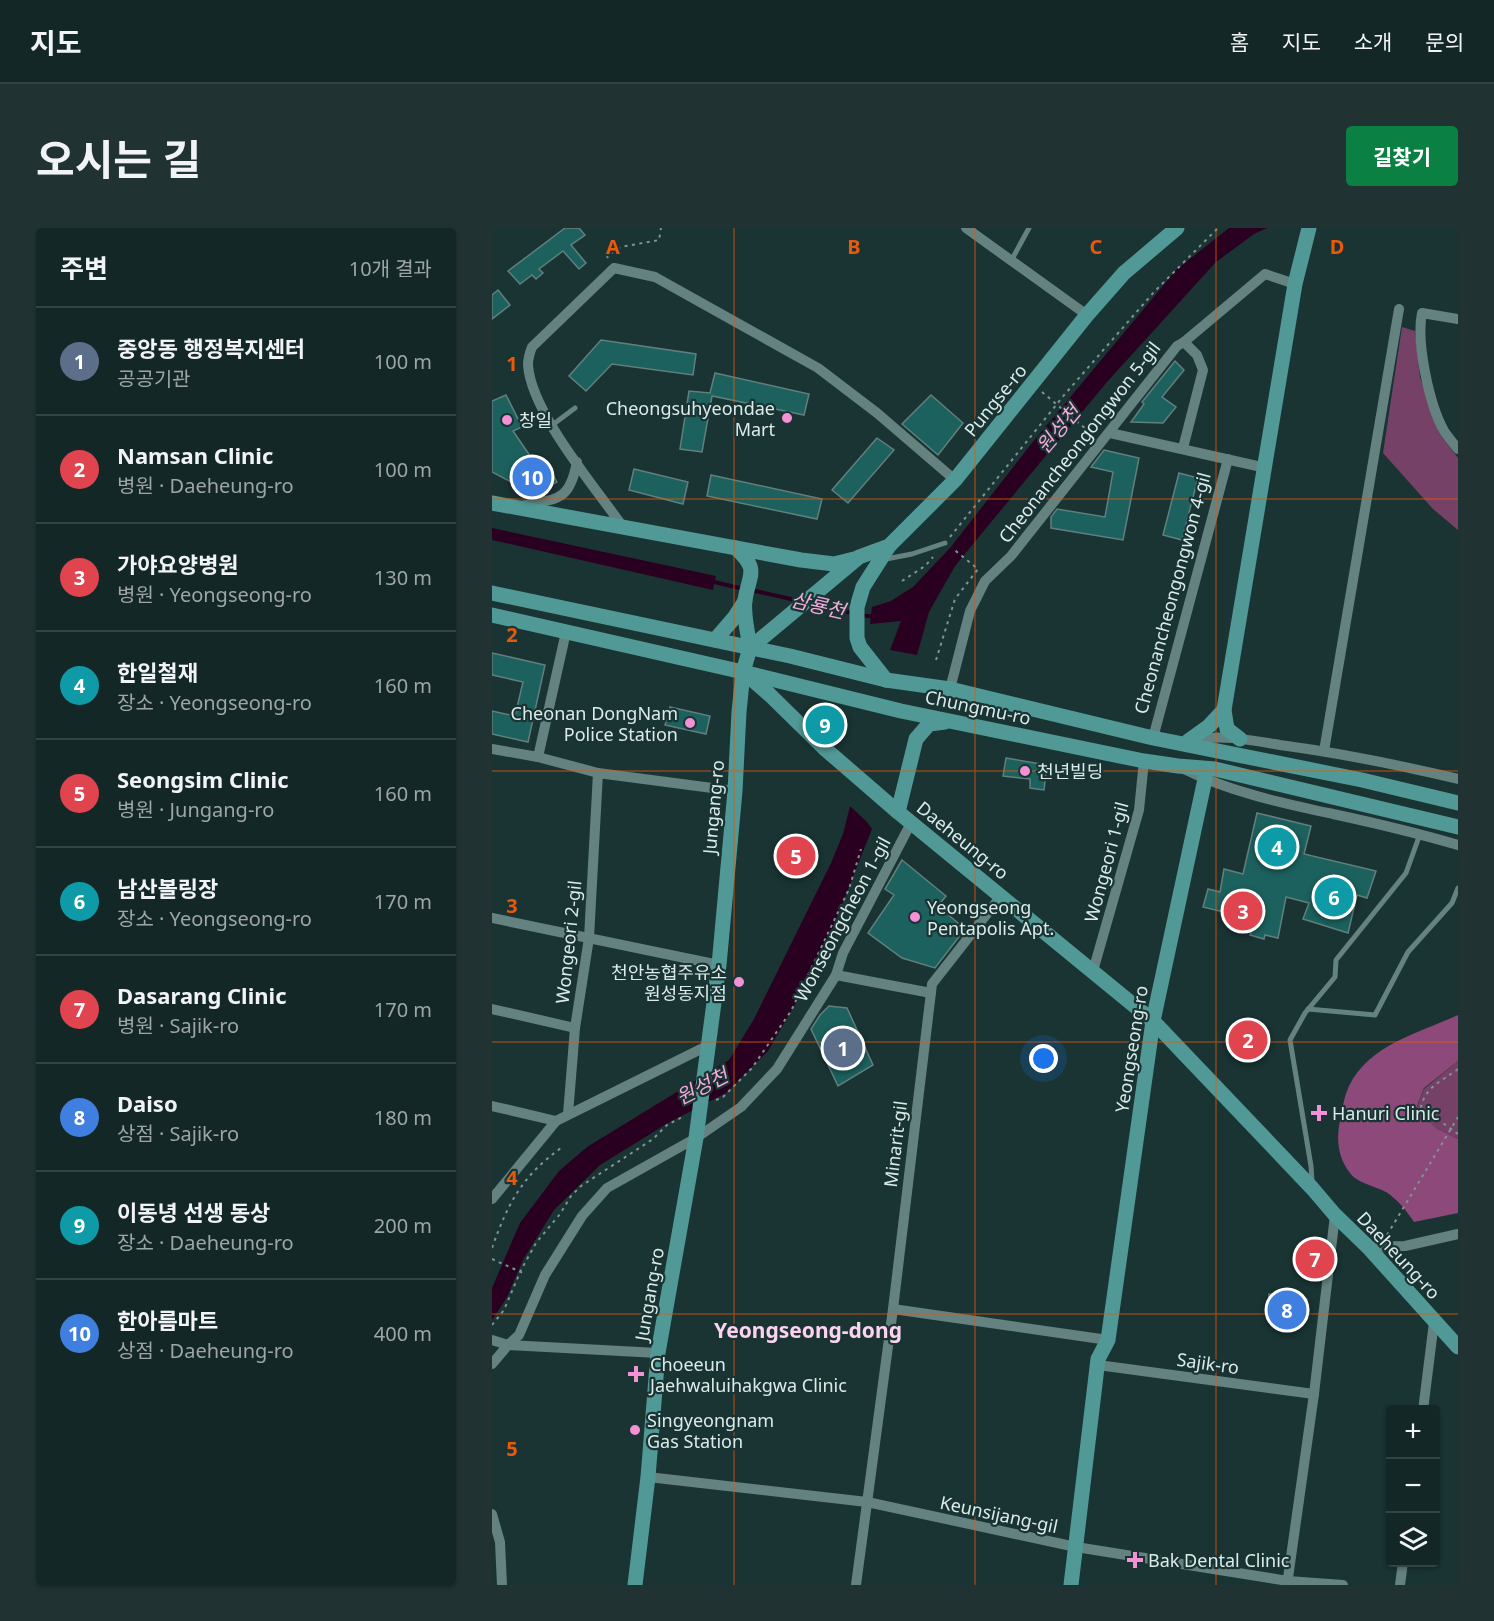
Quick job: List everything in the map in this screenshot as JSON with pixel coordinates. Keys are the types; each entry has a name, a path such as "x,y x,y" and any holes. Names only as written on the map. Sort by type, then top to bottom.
{"street":[{"path":"966,228 1087,315"},
{"name":"Pungse-ro","path":"750,648 860,557 889,546 955,480 1087,315 1124,273 1177,228"},
{"path":"1240,739 1227,729 1224,710 1295,284 1307,233"},
{"path":"623,526 551,426 533,387 528,363 532,347 614,268 655,277 818,368 877,413 955,480"},
{"name":"Cheonancheongongwon 5-gil","path":"950,689 970,611 985,580 1011,556 1177,346 1265,274 1295,284"},
{"path":"1324,751 1399,309"},
{"path":"1458,319 1422,313 1420,324 1425,378 1444,430 1458,449"},
{"path":"1183,448 1203,370 1197,355 1184,342"},
{"name":"Cheonancheongongwon 4-gil","path":"1110,433 1266,468"},
{"name":"Cheonancheongongwon 4-gil","path":"1153,738 1228,459"},
{"path":"518,507 558,499 571,484 577,462"},
{"path":"492,502 801,560 834,564 860,557"},
{"path":"886,680 865,654 857,638 857,608 863,586 889,546"},
{"path":"736,548 747,558 752,575 745,601 750,648"},
{"name":"Chungmu-ro","path":"492,593 715,640 886,680 950,689 1153,738 1183,742 1362,780 1458,803"},
{"path":"715,640 745,601"},
{"name":"Chungmu-ro","path":"492,615 743,672 901,711 1144,761 1215,769 1458,827"},
{"path":"538,757 566,632"},
{"name":"Jungang-ro","path":"635,1585 648,1477 658,1353 700,1118 719,965 743,672 750,648"},
{"name":"Daeheung-ro","path":"743,672 824,748 898,812 1153,1021 1335,1215 1374,1246 1434,1322 1458,1347"},
{"path":"739,719 749,700 757,697 767,698 786,710"},
{"path":"1183,742 1209,726 1224,710"},
{"path":"898,812 916,740 929,724 952,721"},
{"path":"1183,742 1218,737 1240,739 1406,766 1458,779"},
{"path":"492,749 538,757 598,773 735,790"},
{"name":"Wongeori 1-gil","path":"1093,971 1139,810 1144,761"},
{"path":"1178,766 1205,779 1287,805 1420,834 1458,845"},
{"name":"Wongeori 2-gil","path":"568,1114 575,1028 589,938 598,773"},
{"name":"Yeongseong-ro","path":"1071,1585 1098,1359 1108,1340 1153,1021 1205,779"},
{"name":"Wonseongcheon 1-gil","path":"492,1364 519,1335 545,1275 582,1216 607,1188 696,1138 741,1107 777,1069 836,975 843,953 911,823"},
{"path":"836,975 931,988 1001,896"},
{"path":"492,918 719,965"},
{"name":"Minarit-gil","path":"856,1585 893,1309 931,988"},
{"path":"492,1009 575,1028"},
{"path":"492,1198 556,1121 707,1049"},
{"path":"492,1106 556,1121"},
{"path":"1288,1583 1314,1394 1335,1215"},
{"path":"1374,1246 1405,1246 1458,1234"},
{"path":"893,1309 1108,1340"},
{"path":"1424,1405 1434,1322"},
{"path":"493,1341 508,1345 658,1353"},
{"name":"Sajik-ro","path":"1098,1365 1314,1394"},
{"name":"Keunsijang-gil","path":"648,1477 867,1502 1076,1547 1288,1583 1343,1585"},
{"path":"492,1514 500,1542 502,1585"},
{"path":"1400,1585 1402,1567"}],"lane":[{"path":"1011,261 1029,228"},
{"path":"551,426 575,408"},
{"path":"880,560 912,554 945,543"},
{"path":"1312,1188 1311,1166 1290,1040 1308,1009 1335,977 1336,960 1406,873 1420,834"},
{"path":"1308,1009 1375,1015 1408,952 1452,903 1458,888"}],"path":[{"path":"614,268 607,256 621,248 659,240 661,228"},
{"path":"902,581 925,566 1072,386 1154,292 1218,228"},
{"path":"1043,394 1100,441"},
{"path":"936,660 955,599 978,568 953,548"},
{"path":"1458,1069 1428,1089 1421,1107 1458,1134"},
{"path":"1374,1246 1458,1117"},
{"path":"492,1248 503,1215 523,1182 540,1163 561,1148"},
{"path":"492,1259 521,1273"}],"shaded area":[{"path":"1402,327 1415,331 1420,377 1439,433 1458,458 1458,530 1433,509 1383,453"},
{"path":"1458,1015 1458,1061 1424,1088 1416,1109 1436,1128 1458,1139 1458,1213 1414,1222 1390,1195 1357,1179 1346,1167 1338,1141 1342,1108 1349,1086 1369,1060 1382,1050 1412,1034"},
{"path":"1458,1061 1458,1139 1436,1128 1416,1110 1424,1089"}],"water":[{"name":"원성천","path":"1229,228 1267,228 1254,234 1216,262 1107,382 955,566 929,612 917,655 890,650 901,621 870,624 872,607 891,601 913,587 950,548 1032,443 1177,269"},
{"path":"492,528 716,576 713,590 492,540"},
{"name":"원성천","path":"850,806 872,829 818,965 768,1051 726,1093 668,1123 600,1165 554,1210 524,1258 506,1299 492,1320 492,1288 520,1223 559,1171 587,1147 729,1060 754,1019 831,863 843,834"}],"building":[{"path":"565,228 579,228 585,235 571,245 586,263 579,269 563,251 539,269 543,273 536,279 532,275 520,284 508,271"},
{"path":"498,290 510,305 492,319 492,295"},
{"path":"601,340 696,354 693,375 612,364 586,391 569,376"},
{"path":"1175,361 1184,370 1162,397 1176,407 1163,423 1131,422 1144,404 1142,402"},
{"path":"715,373 809,394 804,415 712,396 702,452 680,449 689,391 710,393"},
{"path":"506,395 522,427 513,431 537,466 549,469 557,482 548,487 511,482 492,472 492,401"},
{"path":"931,395 963,423 938,455 902,424"},
{"path":"877,438 894,450 848,503 832,490"},
{"path":"1104,450 1139,458 1123,540 1051,528 1051,517 1057,509 1105,517 1113,472 1091,467"},
{"path":"634,469 688,482 683,504 629,490"},
{"path":"1179,473 1198,478 1182,540 1163,535"},
{"path":"711,475 822,499 817,519 707,496"},
{"path":"492,653 545,665 528,742 492,734 492,711 515,716 523,682 492,675"},
{"path":"670,707 710,716 706,734 665,725"},
{"name":"천년빌딩","path":"1006,758 1047,765 1044,790 1030,788 1030,779 1003,776"},
{"path":"1257,813 1311,826 1304,854 1376,871 1367,898 1357,895 1348,933 1303,919 1309,903 1286,897 1278,938 1265,935 1264,939 1250,935 1251,931 1237,926 1240,916 1203,907 1208,889 1220,892 1224,869 1243,874"},
{"name":"Yeongseong Pentapolis Apt.","path":"902,860 946,896 938,906 965,929 935,968 902,958 868,933 894,895 885,889"},
{"path":"829,1006 847,1008 873,1065 838,1086 811,1029"},
{"path":"1269,1294 1307,1299 1303,1323 1267,1317"}],"waterway":[{"name":"삼룡천","path":"710,581 744,589"},
{"name":"삼룡천","path":"751,590 800,601"},
{"name":"삼룡천","path":"810,604 852,613"},
{"name":"삼룡천","path":"860,615 876,617"}],"place":[{"name":"Cheongsuhyeondae Mart","path":"787,418"},
{"name":"창일","path":"507,420"},
{"name":"한아름마트","path":"532,477"},
{"name":"Cheonan DongNam Police Station","path":"690,723"},
{"name":"이동녕 선생 동상","path":"825,725"},
{"name":"천년빌딩","path":"1025,771"},
{"name":"한일철재","path":"1277,847"},
{"name":"Seongsim Clinic","path":"796,856"},
{"name":"남산볼링장","path":"1334,897"},
{"name":"가야요양병원","path":"1243,911"},
{"name":"Yeongseong Pentapolis Apt.","path":"915,917"},
{"name":"천안농협주유소 원성동지점","path":"739,982"},
{"name":"Namsan Clinic","path":"1248,1040"},
{"name":"중앙동 행정복지센터","path":"843,1048"},
{"name":"Hanuri Clinic","path":"1319,1113"},
{"name":"Dasarang Clinic","path":"1315,1259"},
{"name":"Daiso","path":"1287,1310"},
{"name":"Choeeun Jaehwaluihakgwa Clinic","path":"636,1374"},
{"name":"Singyeongnam Gas Station","path":"635,1430"},
{"name":"Bak Dental Clinic","path":"1135,1560"}],"district":[{"name":"Yeongseong-dong","path":"808,1330"}]}
